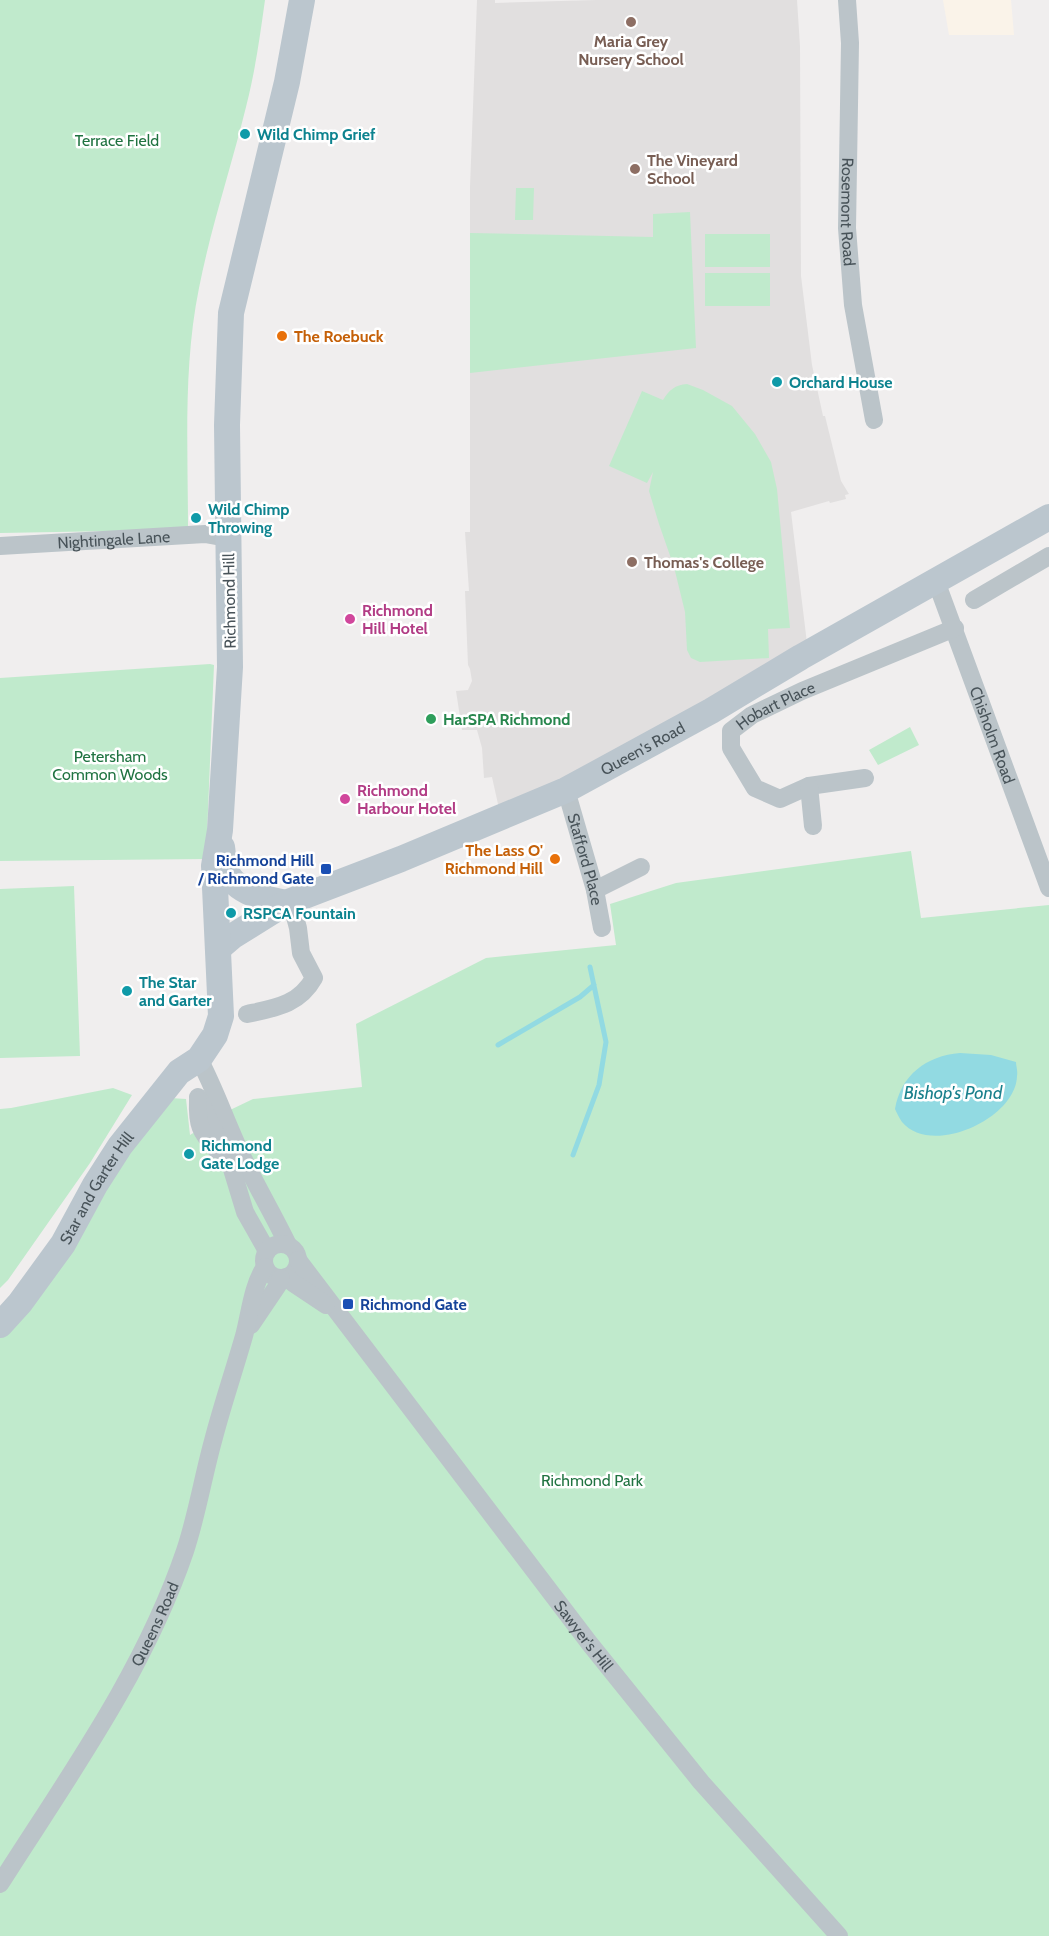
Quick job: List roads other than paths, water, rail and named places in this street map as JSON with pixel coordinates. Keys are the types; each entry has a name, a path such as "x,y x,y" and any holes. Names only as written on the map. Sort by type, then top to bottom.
{"main road":[{"name":"Richmond Hill","path":"199,1059 215,1035 221,1016 214,866 220,830 230,667 227,426 231,313 287,81 302,0"},
{"name":"Queen's Road","path":"219,948 233,936 289,902 401,859 566,790 711,711 810,652 1049,517"},
{"path":"220,830 225,867 237,886 251,894 289,902"},
{"name":"Star and Garter Hill","path":"0,1325 20,1303 63,1244 95,1185 133,1130 179,1072 199,1059"}],"street":[{"name":"Rosemont Road","path":"847,0 850,43 847,228 853,305 874,420"},
{"name":"Nightingale Lane","path":"0,546 195,535 228,538"},
{"path":"974,600 1049,556"},
{"name":"Chisholm Road","path":"936,581 1049,888"},
{"name":"Hobart Place","path":"865,778 809,786 780,799 755,788 731,748 731,731 752,715 802,691 955,628"},
{"path":"809,786 813,826"},
{"name":"Stafford Place","path":"566,790 595,890 602,928"},
{"path":"595,890 641,867"},
{"path":"247,1014 283,1007 300,996 314,978 301,953 298,928 289,902"},
{"path":"199,1059 197,1118 200,1129 231,1166 245,1212 271,1275 284,1277 295,1271 293,1253 276,1244 266,1259"},
{"name":"Sawyer's Hill","path":"199,1059 244,1160 293,1253 590,1644 701,1782 839,1936"},
{"name":"Queens Road","path":"0,1884 106,1717 143,1652 167,1599 186,1549 214,1438 266,1259"},
{"name":"Sawyer's Hill","path":"284,1277 346,1321"},
{"name":"Queens Road","path":"245,1334 284,1277"}],"water":[{"name":"Bishop's Pond","path":"960,1053 991,1055 1016,1062 1017,1074 1013,1092 1003,1106 988,1119 970,1128 951,1134 932,1136 915,1132 902,1122 895,1109 903,1086 917,1069 926,1063 936,1058"}],"waterway":[{"path":"573,1155 599,1085 606,1042 590,967"},
{"path":"498,1045 580,997 594,985"}],"place":[{"name":"Maria Grey Nursery School","path":"631,22"},
{"name":"Wild Chimp Grief","path":"245,134"},
{"name":"The Vineyard School","path":"635,169"},
{"name":"The Roebuck","path":"282,336"},
{"name":"Orchard House","path":"777,382"},
{"name":"Wild Chimp Throwing","path":"196,518"},
{"name":"Thomas's College","path":"632,562"},
{"name":"Richmond Hill Hotel","path":"350,619"},
{"name":"HarSPA Richmond","path":"431,719"},
{"name":"Richmond Harbour Hotel","path":"345,799"},
{"name":"The Lass O' Richmond Hill","path":"555,859"},
{"name":"Richmond Hill / Richmond Gate","path":"326,869"},
{"name":"RSPCA Fountain","path":"231,913"},
{"name":"The Star and Garter","path":"127,991"},
{"name":"Richmond Gate Lodge","path":"189,1154"},
{"name":"Richmond Gate","path":"348,1304"}],"park label":[{"name":"Terrace Field","path":"117,140"},
{"name":"Petersham Common Woods","path":"110,765"},
{"name":"Richmond Park","path":"592,1480"}]}
